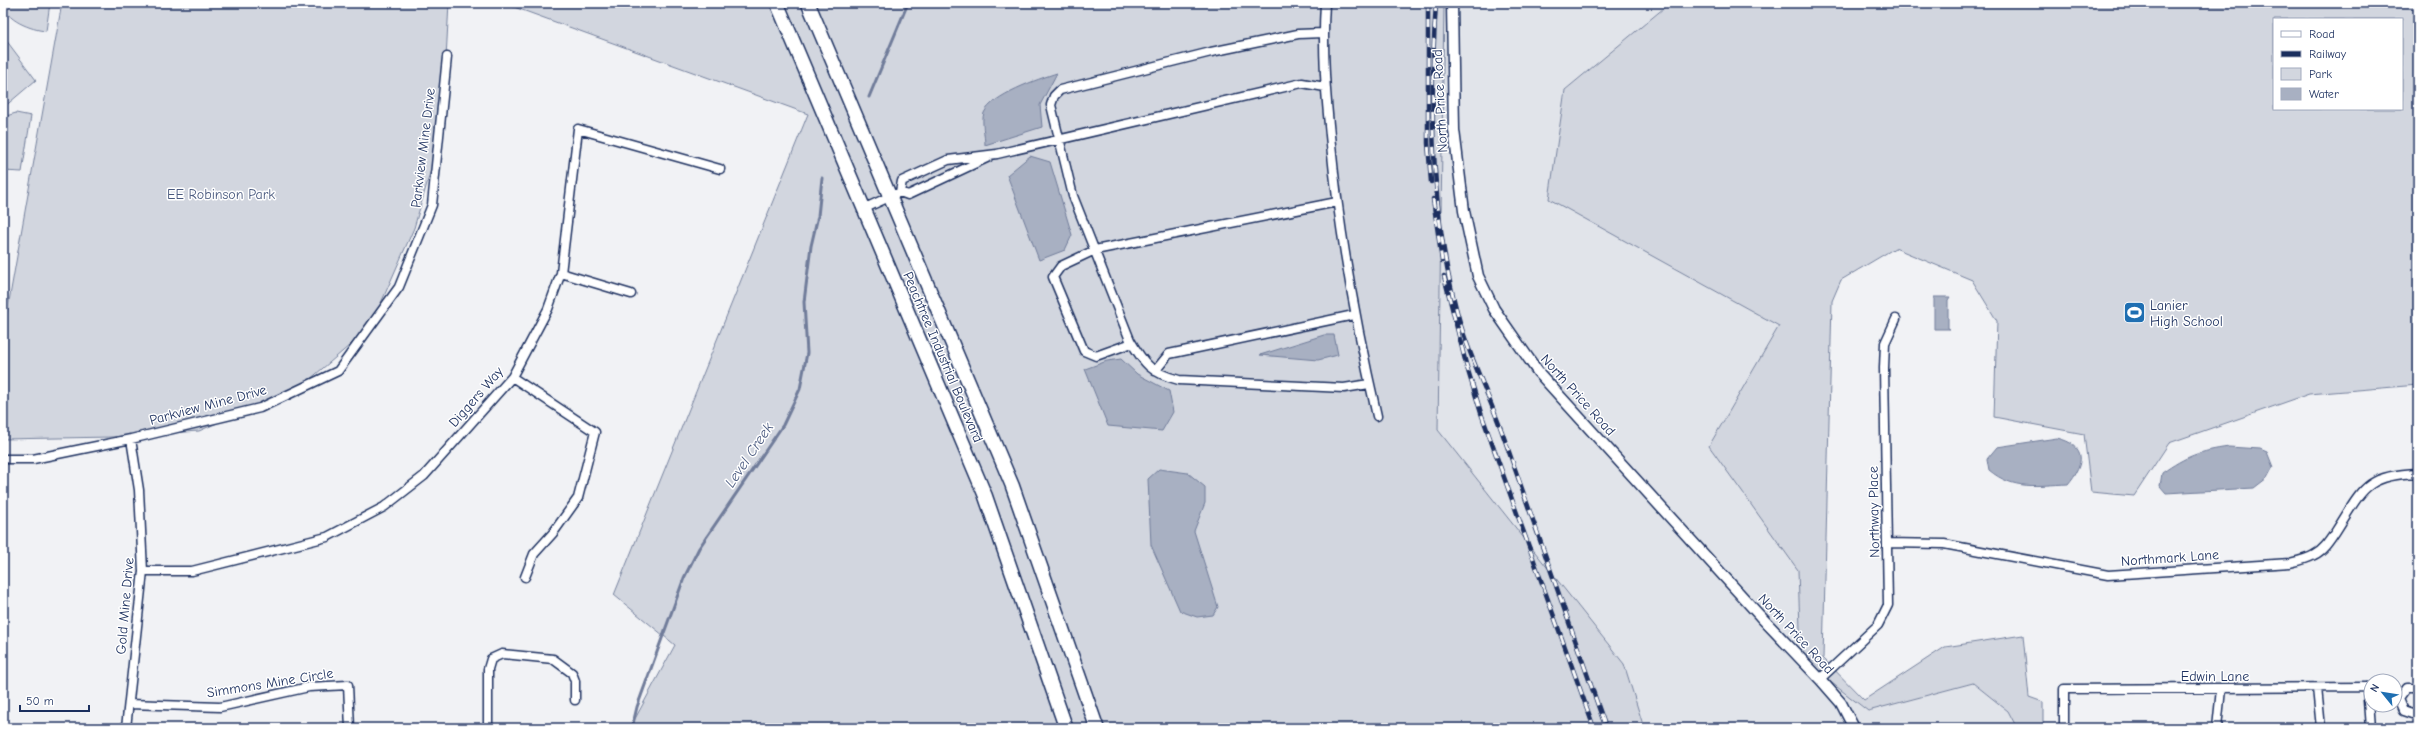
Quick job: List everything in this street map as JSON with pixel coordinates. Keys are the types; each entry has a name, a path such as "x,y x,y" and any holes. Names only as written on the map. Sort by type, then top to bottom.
{"highway":[{"name":"Peachtree Industrial Boulevard","path":"777,3 985,495 1066,728"},
{"name":"Peachtree Industrial Boulevard","path":"808,3 894,195 1012,484 1097,728"}],"street":[{"path":"1325,3 1323,33 1325,87 1337,202 1354,315 1377,416"},
{"name":"North Price Road","path":"1452,3 1454,130 1464,211 1478,276 1494,309 1538,372 1754,610 1820,679 1841,704 1854,728"},
{"path":"1323,33 1298,34 1218,51 1060,90 1054,96 1051,105 1073,196 1132,343 1140,359 1155,371 1179,380 1344,388 1369,384"},
{"name":"Parkview Mine Drive","path":"3,459 33,459 131,439 260,408 338,371 399,287 432,205 446,57"},
{"path":"894,195 902,181 948,160 997,154 1302,83 1325,87"},
{"name":"Diggers Way","path":"143,571 192,571 320,539 384,508 424,476 512,377 548,309 561,273 578,129 720,169"},
{"path":"863,209 894,195 908,195 997,154"},
{"path":"1132,343 1096,356 1084,351 1053,277 1061,266 1095,250 1337,202"},
{"path":"561,273 630,294"},
{"path":"1155,371 1169,354 1354,315"},
{"name":"Northway Place","path":"1820,679 1878,625 1888,605 1884,368 1885,343 1896,319"},
{"path":"512,377 595,432 578,498 553,533 534,554 525,577"},
{"name":"Gold Mine Drive","path":"126,728 143,571 139,490 131,439"},
{"name":"Northmark Lane","path":"1888,543 1944,544 2108,575 2290,563 2314,555 2328,544 2363,488 2377,479 2395,474 2418,473"},
{"path":"488,728 488,669 491,659 502,654 553,659 566,667 572,673 575,681 575,700"},
{"name":"Simmons Mine Circle","path":"129,704 220,707 309,687 348,685 350,728"},
{"name":"Edwin Lane","path":"2064,728 2064,689 2363,687"},
{"path":"2403,691 2410,687 2418,688"},
{"path":"2316,688 2321,728"},
{"path":"2217,728 2221,689"},
{"path":"2403,711 2412,714 2418,712"},
{"name":"Edwin Lane","path":"2370,713 2370,728"}],"shaded area":[{"path":"1444,3 1670,3 1565,90 1549,199 1779,326 1709,446 1798,570 1801,659 1868,711 1973,683 2008,711 2017,728 1644,728 1624,664 1438,430"}],"green space":[{"path":"3,3 50,3 46,31 34,29 13,19 8,14"},
{"name":"EE Robinson Park","path":"62,3 449,3 442,132 414,228 370,328 302,386 199,431 112,437 3,439 3,335"},
{"path":"503,3 1444,3 1438,430 1624,664 1644,728 630,728 675,645 614,595 808,114"},
{"path":"1670,3 2418,3 2418,385 2309,394 2169,443 2134,496 2091,492 2084,434 1994,417 1997,321 1972,280 1895,248 1841,280 1832,301 1823,658 1864,700 1945,647 2023,635 2029,697 2043,702 2043,728 2017,728 2008,711 1973,683 1868,711 1801,659 1798,570 1709,446 1779,326 1549,199 1565,90"},
{"path":"3,36 36,80 3,108"},
{"path":"16,113 31,116 22,172 3,171 3,117"}],"water":[{"path":"992,3 1035,3 998,8"},
{"path":"1057,73 1040,105 1042,127 985,145 983,116 989,106 1016,88"},
{"path":"1030,156 1050,162 1072,235 1065,250 1039,260 1007,175"},
{"path":"1934,297 1950,297 1948,300 1948,328 1950,329 1934,329"},
{"path":"1324,335 1334,335 1338,355 1318,360 1260,355"},
{"path":"1121,359 1137,374 1169,391 1173,412 1162,431 1108,426 1085,369 1107,361"},
{"path":"2057,438 2074,445 2080,456 2078,469 2068,484 2036,486 2017,484 1998,477 1989,470 1987,459 1997,447"},
{"path":"2229,447 2260,449 2267,452 2273,467 2267,478 2254,488 2166,493 2160,486 2162,473 2186,458 2210,450"},
{"path":"1159,469 1188,473 1205,487 1205,503 1194,531 1218,607 1213,615 1197,617 1180,611 1151,545 1148,479"}],"waterway":[{"name":"Level Creek","path":"869,97 908,3"},
{"name":"Level Creek","path":"632,728 637,707 684,578 699,548 783,425 800,389 807,353 804,302 811,246 818,216 822,178"}],"railway":[{"path":"1428,3 1428,143 1431,182"},
{"path":"1436,3 1433,84 1435,166 1443,248 1451,287 1465,339 1502,432 1606,728"},
{"path":"1433,199 1442,261"},
{"path":"1444,276 1466,364 1481,413 1594,728"}],"place":[{"name":"Lanier High School","path":"2134,313"}]}
